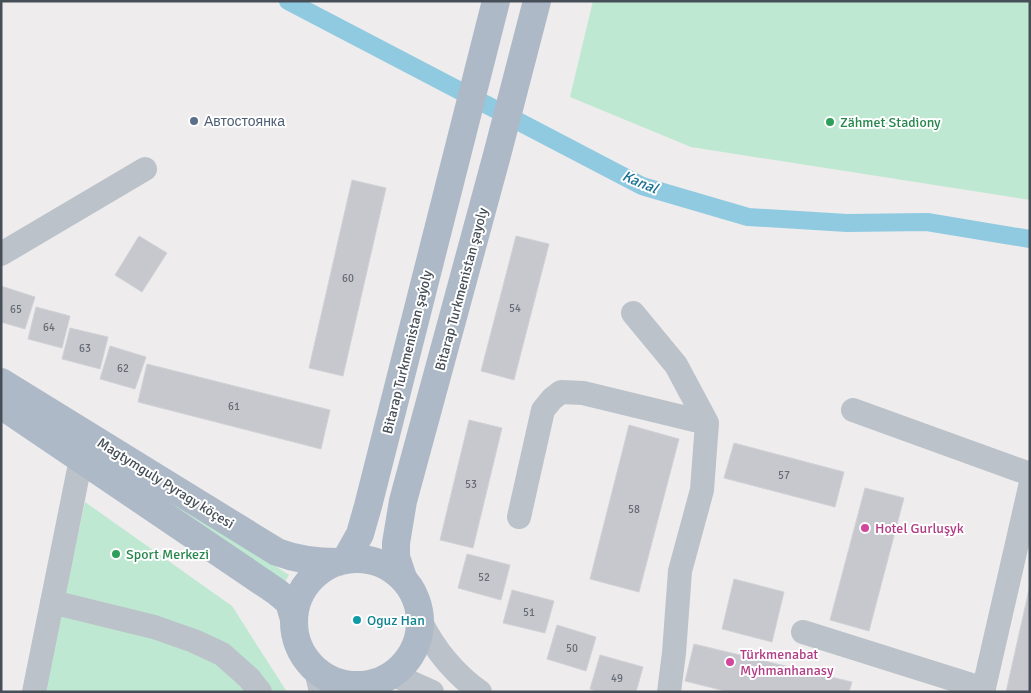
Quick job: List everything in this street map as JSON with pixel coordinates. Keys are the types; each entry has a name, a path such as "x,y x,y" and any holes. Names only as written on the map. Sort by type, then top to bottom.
{"main road":[{"name":"Bitarap Turkmenistan şaýoly","path":"342,561 360,534 368,506 496,1"},
{"name":"Bitarap Turkmenistan şayoly","path":"403,578 396,557 402,501 538,1"},
{"name":"Magtymguly Pyragy köçesi","path":"1,382 277,552 309,562 342,561"},
{"name":"Magtymguly Pyragy köçesi","path":"1,405 277,592 289,602 294,619"},
{"path":"372,560 389,567 403,578 412,590 419,606 421,622 418,640 411,656 400,670 376,683 356,685 341,683 328,678 318,681 303,655 296,638 294,619 298,600 307,584 321,570 342,561 372,560"}],"street":[{"path":"1,254 145,169"},
{"path":"633,313 676,365 706,423 702,490 680,571 669,692"},
{"path":"519,517 543,410 561,392 583,393 706,423"},
{"path":"853,410 1030,474"},
{"path":"34,692 81,459"},
{"path":"803,632 983,690 1030,487"},
{"path":"52,602 154,627 194,641 222,654 249,678 260,692"},
{"path":"421,622 429,637 449,664 463,679 480,692"},
{"path":"376,683 432,692"}],"green space":[{"name":"Zähmet Stadiony","path":"593,1 1030,1 1030,200 691,147 570,97"},
{"path":"1,386 289,575 284,583"},
{"name":"Sport Merkezi","path":"85,502 232,606 287,692 44,692"}],"building":[{"path":"352,180 386,188 343,376 309,368"},
{"path":"139,236 167,253 142,292 115,275"},
{"path":"516,236 549,244 514,380 481,371"},
{"path":"1,286 35,297 25,329 1,322"},
{"path":"36,307 70,316 62,348 28,339"},
{"path":"70,328 108,337 100,369 62,359"},
{"path":"110,346 146,357 135,389 100,379"},
{"path":"147,364 330,410 321,449 138,402"},
{"path":"469,420 502,428 473,548 440,540"},
{"path":"629,425 679,439 639,592 590,579"},
{"path":"734,443 844,472 835,507 724,478"},
{"path":"865,488 904,498 869,631 830,620"},
{"path":"467,554 510,565 501,600 458,588"},
{"path":"734,579 784,592 772,642 722,629"},
{"path":"1030,585 1030,692 1006,692"},
{"path":"512,590 554,601 545,633 503,623"},
{"path":"557,625 596,637 586,671 547,659"},
{"name":"Türkmenabat Myhmanhanasy","path":"694,644 852,682 849,692 729,692 685,681"},
{"path":"600,655 643,667 636,692 599,692 590,689"}],"waterway":[{"name":"Kanal","path":"288,1 642,186 748,217 847,223 927,222 1030,239"}],"place":[{"name":"Автостоянка","path":"194,121"},
{"name":"Zähmet Stadiony","path":"830,122"},
{"name":"Hotel Gurluşyk","path":"865,528"},
{"name":"Sport Merkezi","path":"116,554"},
{"name":"Oguz Han","path":"357,620"},
{"name":"Türkmenabat Myhmanhanasy","path":"730,662"}]}
